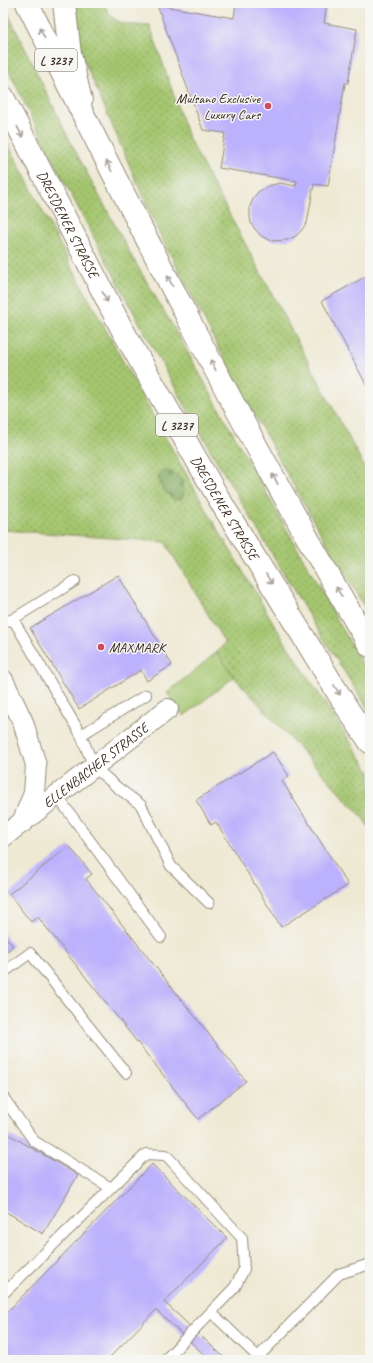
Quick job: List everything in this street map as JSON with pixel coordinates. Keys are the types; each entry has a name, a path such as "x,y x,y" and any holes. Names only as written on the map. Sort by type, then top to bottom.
{"main road":[{"name":"L 3237","path":"27,3 225,388 370,646"},
{"path":"64,3 70,54 85,118"},
{"name":"DRESDENER STRASSE","path":"3,97 126,336 219,499 370,742"}],"street":[{"name":"ELLENBACHER STRASSE","path":"3,680 23,722 36,765 34,793 22,823"},
{"name":"ELLENBACHER STRASSE","path":"3,837 168,709"}],"lane":[{"path":"3,623 13,619 75,581"},
{"path":"13,619 81,735 94,767 118,788 141,805 171,866 209,903"},
{"path":"81,735 146,695"},
{"path":"57,796 161,937"},
{"path":"3,973 30,953 126,1073"},
{"path":"3,1097 34,1141 111,1188"},
{"path":"3,1294 146,1154 166,1155 242,1238 244,1269 236,1286 165,1360"},
{"path":"211,1312 259,1358 340,1274 370,1264"}],"green space":[{"path":"3,3 70,141 131,255 179,337 370,678 370,712 312,621 212,453 155,352 49,153 3,59"},
{"path":"75,3 104,3 112,16 122,23 150,26 188,137 370,477 370,616 317,527 235,380 157,229 83,58 76,32"},
{"path":"3,134 72,268 214,523 283,639 370,772 370,829 363,818 234,677 217,652 225,643 165,542 3,530"},
{"path":"162,470 173,473 183,483 184,492 182,498 174,500 164,490 158,476"},
{"path":"217,652 234,677 184,716 167,693"}],"building":[{"name":"Mulsano Exclusive Luxury Cars","path":"236,3 327,4 324,23 357,29 348,83 345,83 328,186 314,184 307,223 296,236 287,240 272,241 261,236 251,223 250,206 258,192 268,186 280,183 296,186 297,181 219,168 225,133 203,130 157,5 234,18"},
{"path":"370,274 370,392 322,301"},
{"name":"MAXMARK","path":"118,575 172,665 147,681 141,670 79,709 30,628"},
{"path":"273,752 289,776 282,781 348,885 281,927 216,822 211,825 196,800"},
{"path":"69,846 92,874 86,879 246,1081 198,1119 38,917 31,922 9,894"},
{"path":"3,933 13,946 3,955"},
{"path":"3,1131 78,1175 43,1234 3,1210"},
{"path":"152,1164 227,1238 164,1302 227,1360 210,1360 156,1310 107,1360 3,1360 3,1316"}],"place":[{"name":"Mulsano Exclusive Luxury Cars","path":"268,106"},
{"name":"MAXMARK","path":"101,647"}]}
